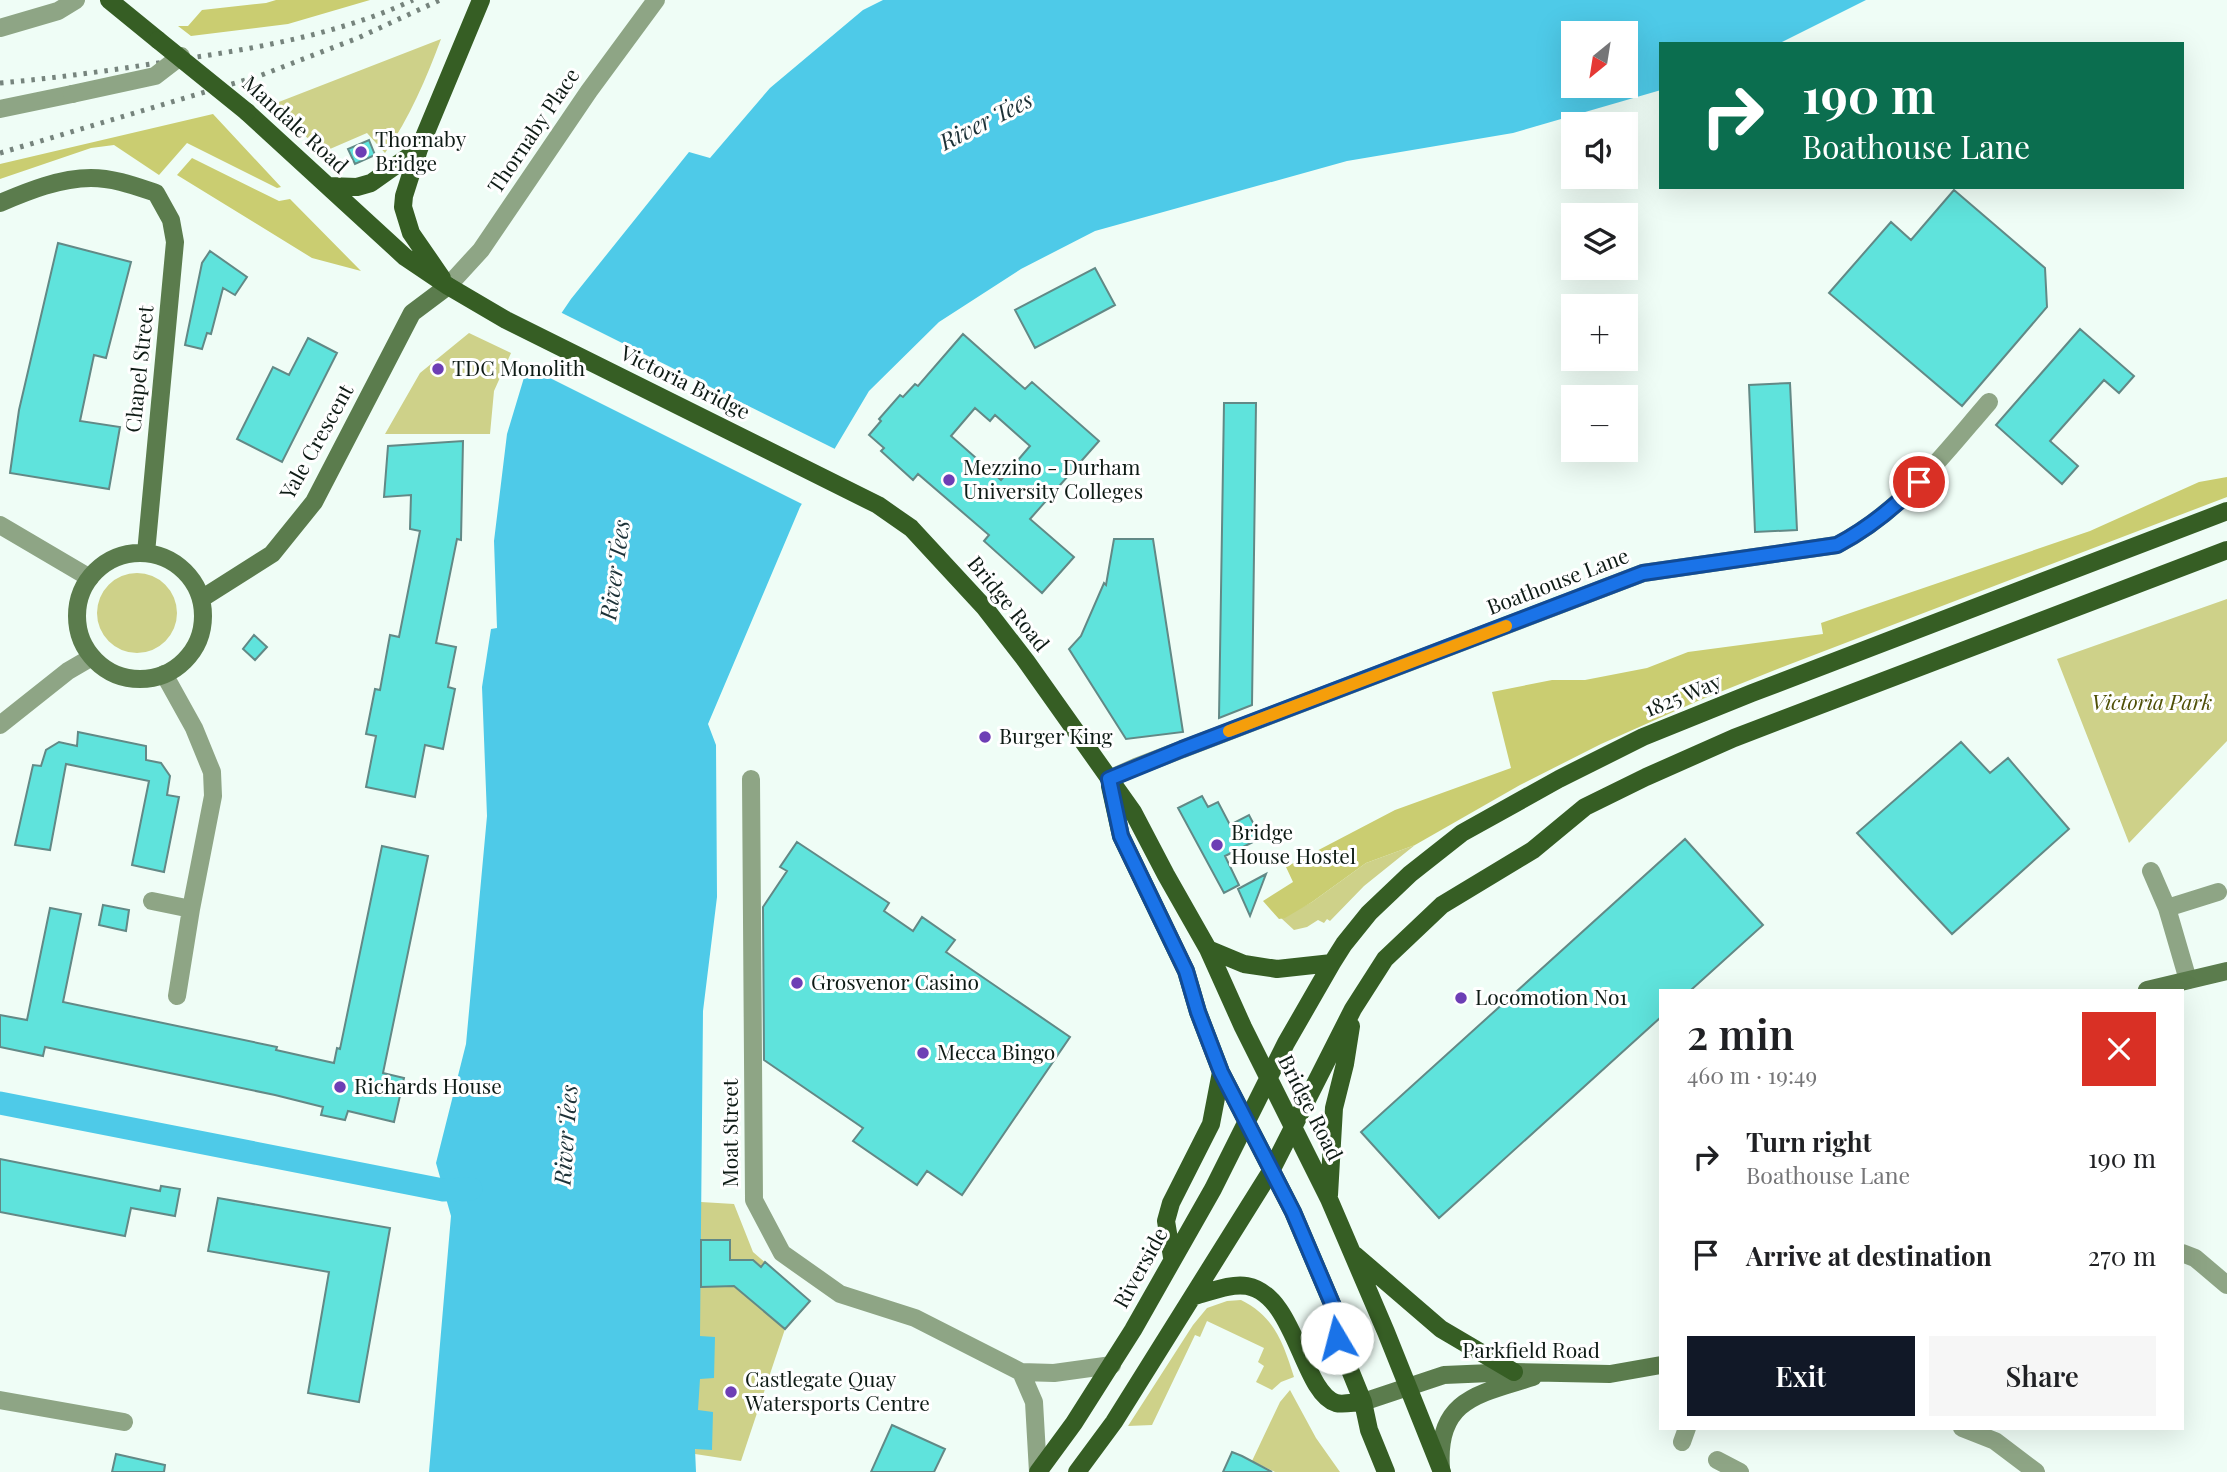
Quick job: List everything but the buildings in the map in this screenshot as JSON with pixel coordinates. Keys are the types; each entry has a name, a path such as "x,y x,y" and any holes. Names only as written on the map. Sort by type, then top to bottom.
{"main road":[{"name":"Mandale Road","path":"109,0 247,112 405,257 448,286"},
{"path":"448,286 411,233 403,207 404,196 419,149 481,0"},
{"path":"328,186 356,187 371,183 419,149"},
{"name":"Victoria Bridge","path":"448,286 506,320 843,488"},
{"name":"Bridge Road","path":"843,488 878,505 911,528 985,608 1133,812 1208,949 1329,1199 1387,1332 1441,1471"},
{"name":"1825 Way","path":"1269,1078 1286,1043 1344,944 1369,913 1410,874 1462,834 1559,779 1643,737 1752,692 2227,511"},
{"path":"1077,1472 1114,1422 1271,1171 1353,1009 1385,959 1442,905 1533,850 1585,807 1646,777 1734,738 2227,550"},
{"name":"Bridge Road","path":"1109,779 1121,836 1186,971 1221,1072 1293,1212 1333,1306 1337,1338 1363,1402 1369,1430 1386,1472"},
{"path":"1208,949 1244,964 1277,969 1332,963"},
{"path":"1329,1199 1334,1108 1345,1064 1353,1009"},
{"path":"1172,1257 1166,1221 1171,1203 1211,1124 1221,1072"},
{"name":"Riverside","path":"1038,1472 1112,1365 1213,1189 1269,1078"},
{"path":"1350,1251 1441,1329 1514,1372"},
{"path":"1194,1296 1228,1287 1247,1286 1268,1294 1284,1318 1319,1391 1336,1403 1363,1402"}],"street":[{"path":"0,28 58,11 76,0"},
{"name":"Thornaby Place","path":"448,286 481,250 589,91 656,0"},
{"path":"0,109 155,76 181,56"},
{"name":"Chapel Street","path":"0,203 35,188 90,178 124,183 156,193 171,220 175,242 146,553"},
{"name":"Yale Crescent","path":"201,599 272,554 314,502 412,313 448,286"},
{"name":"Boathouse Lane","path":"1109,779 1643,573 1837,545 1881,518 1912,490 1989,402"},
{"path":"0,525 90,578"},
{"path":"146,553 164,558 180,568 193,581 201,599 203,617 200,635 192,651 180,665 164,674 145,679 125,677 107,670 92,657 81,638 77,618 80,597 90,578 105,564 124,555 146,553"},
{"path":"0,725 68,671 92,657"},
{"path":"164,674 194,728 212,772 213,796 177,996"},
{"name":"Moat Street","path":"751,779 754,1200 782,1253 840,1294 915,1318 1021,1372 1054,1373 1112,1365"},
{"path":"2151,872 2166,908 2188,980"},
{"path":"2166,908 2218,892"},
{"path":"152,901 191,909"},
{"path":"2151,989 2227,971"},
{"path":"2189,1256 2227,1285"},
{"name":"Parkfield Road","path":"1363,1402 1444,1375 1514,1372 1610,1374 1659,1365"},
{"path":"1021,1372 1034,1402 1038,1472"},
{"path":"1441,1471 1440,1447 1448,1423 1458,1407 1475,1395 1543,1374"},
{"path":"0,1400 124,1422"},
{"path":"1967,1430 1995,1441 2036,1472"},
{"path":"1717,1460 1741,1472"}],"green space":[{"path":"276,0 370,0 288,24 191,36 178,26 188,26 202,10"},
{"path":"441,39 417,98 385,153 367,133 323,152 271,105"},
{"path":"213,114 281,187 277,188 187,143 159,175 114,145 91,148 0,179 0,164"},
{"path":"192,158 279,201 290,199 361,271 312,258 177,175"},
{"path":"469,333 511,353 494,391 490,434 385,434 420,373"},
{"path":"2227,477 2227,497 1780,668 1601,744 1520,785 1415,845 1366,863 1285,918 1279,919 1263,901 1293,882 1286,867 1395,810 1511,768 1492,692 1552,680 1585,680 1647,668 1688,652 1823,634 1821,623 2090,531 2199,482"},
{"path":"137,573 159,580 165,585 176,605 177,613 170,635 165,641 145,652 137,653 115,646 109,641 98,621 97,613 104,591 109,585 129,574"},
{"name":"Victoria Park","path":"2227,599 2227,741 2129,843 2057,659"},
{"path":"1415,845 1364,886 1330,921 1327,919 1324,923 1318,920 1307,927 1294,930 1281,918 1312,902 1366,863"},
{"name":"Castlegate Quay Watersports Centre","path":"701,1202 734,1204 753,1252 810,1301 785,1329 741,1461 695,1454"},
{"path":"1241,1300 1270,1323 1286,1353 1294,1377 1281,1382 1272,1390 1256,1382 1264,1366 1258,1362 1264,1348 1207,1321 1200,1337 1195,1335 1152,1425 1128,1426 1193,1325 1207,1308 1227,1301"},
{"path":"1290,1390 1316,1438 1340,1472 1275,1472 1252,1461 1280,1402"}],"water":[{"name":"River Tees","path":"883,0 1866,0 1782,42 1659,42 1659,91 1638,97 1638,21 1561,21 1561,98 1633,98 1585,112 1561,112 1561,119 1513,133 1347,161 1095,231 1021,269 939,322 869,391 800,507 708,724 716,745 717,897 703,1011 700,1336 715,1337 714,1378 700,1379 698,1410 713,1412 712,1450 695,1449 696,1472 429,1472 451,1216 436,1163 466,1044 487,816 482,687 491,629 497,628 494,541 507,434 529,361 571,299 689,152 710,158 770,88 863,10"}],"pier":[{"path":"558,311 837,450 804,505 524,365"}],"waterway":[{"path":"0,1103 443,1190 471,1189"}],"railway":[{"path":"0,83 107,71 263,46 355,23 413,0"},
{"path":"0,153 259,76 358,38 440,0"}],"slow traffic":[{"path":"1229,731 1506,626"}],"place":[{"name":"Thornaby Bridge","path":"361,152"},
{"name":"TDC Monolith","path":"438,369"},
{"name":"Mezzino - Durham University Colleges","path":"949,480"},
{"name":"Burger King","path":"985,737"},
{"name":"Bridge House Hostel","path":"1217,845"},
{"name":"Grosvenor Casino","path":"797,983"},
{"name":"Locomotion No1","path":"1461,998"},
{"name":"Mecca Bingo","path":"923,1053"},
{"name":"Richards House","path":"340,1087"},
{"name":"Castlegate Quay Watersports Centre","path":"731,1392"}],"route":[{"path":"1337,1338 1333,1306 1293,1212 1221,1072 1186,971 1121,836 1109,779 1643,573 1837,545 1881,518 1919,482"}]}
